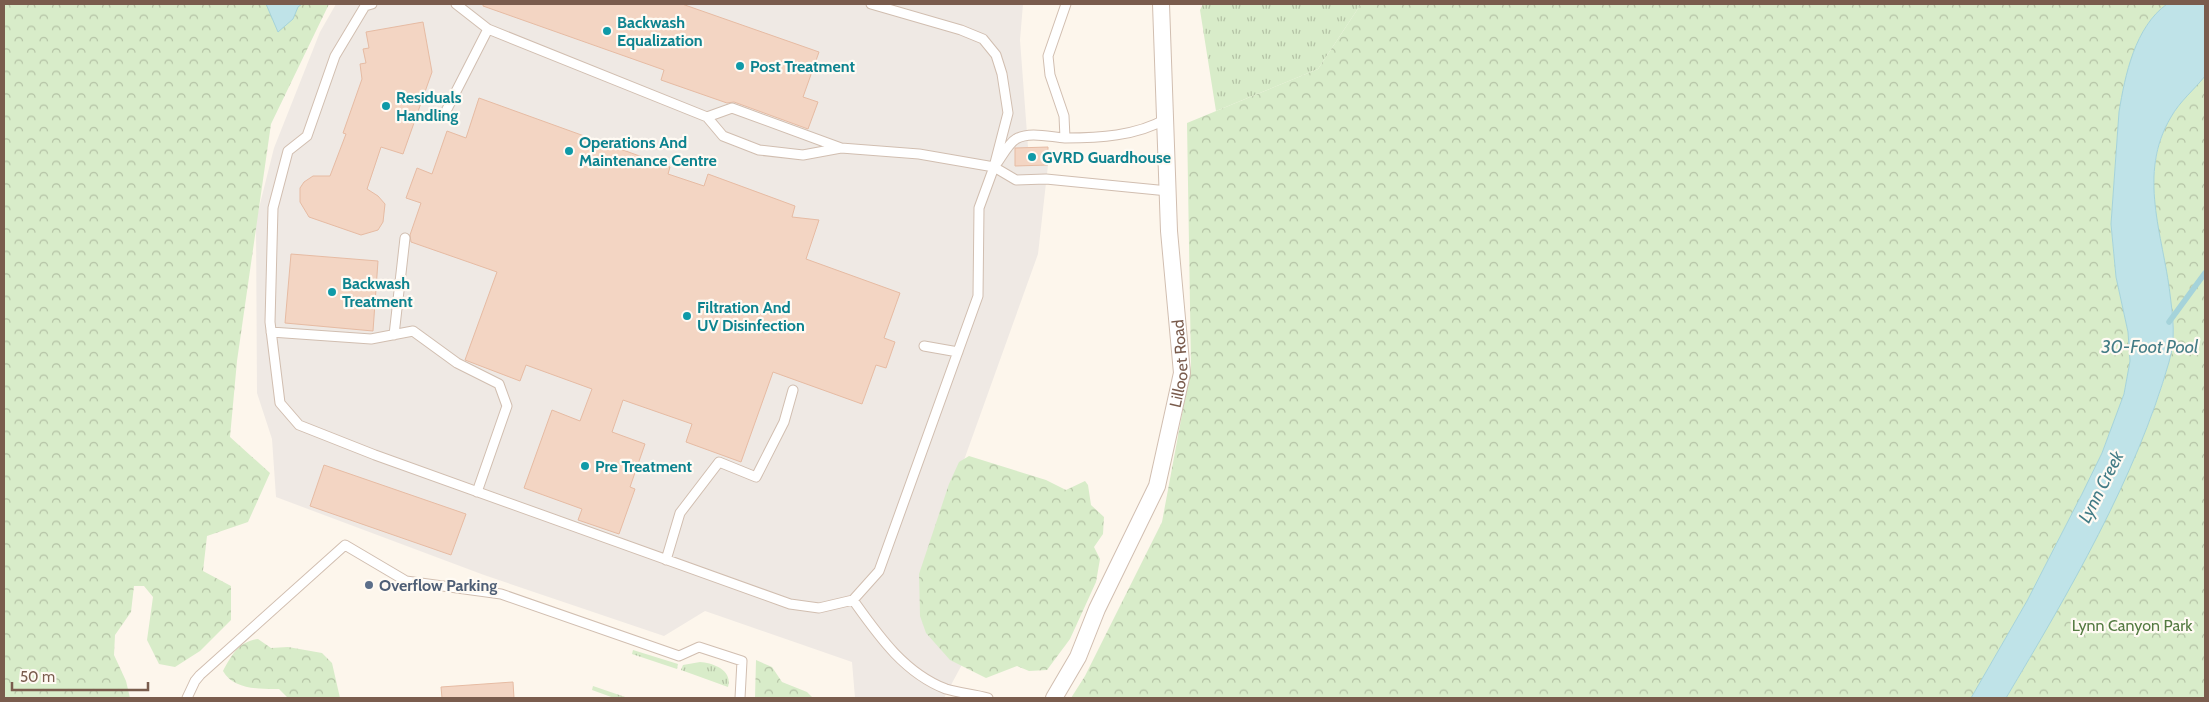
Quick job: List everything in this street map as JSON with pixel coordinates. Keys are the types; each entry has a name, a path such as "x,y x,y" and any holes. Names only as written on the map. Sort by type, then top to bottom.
{"street":[{"name":"Lillooet Road","path":"1053,697 1078,657 1097,609 1157,486 1182,373 1170,231 1161,4"}],"lane":[{"path":"372,4 365,6 335,56 307,136 288,151 273,208 271,332 280,403 299,425 374,455 790,604 819,608 853,600 879,571 978,296 979,208 994,167 1008,113 1002,74 996,55 983,39 961,30 871,4"},
{"path":"456,4 488,29 707,117 723,136 759,150 803,155 841,148 919,154 994,167 1016,180 1046,179 1168,191"},
{"path":"1065,138 1064,116 1050,75 1048,56 1066,4"},
{"path":"445,113 488,29"},
{"path":"707,117 732,108 841,148"},
{"path":"994,167 1015,139 1027,135 1065,138 1124,134 1151,127 1166,119"},
{"path":"394,335 405,238"},
{"path":"271,332 371,339 413,331 457,363 499,384 507,406 477,492"},
{"path":"924,346 958,352"},
{"path":"666,560 680,513 719,462 756,477 784,422 794,390"},
{"path":"188,698 195,681 200,675 345,545 406,581 501,594 679,656 699,647 742,661 740,698"},
{"path":"853,600 906,667 946,689 988,698"}],"shaded area":[{"path":"336,4 1023,4 1020,40 1028,147 1048,147 1048,165 1038,254 959,474 966,657 944,698 855,698 852,662 705,611 664,636 484,575 276,497 272,439 257,393 256,220 274,148 320,32"}],"green space":[{"path":"4,4 329,4 271,124 237,361 230,437 270,473 248,522 207,536 203,571 231,586 231,620 200,651 175,667 159,664 147,640 153,597 144,586 134,586 131,612 115,635 114,655 126,681 130,698 4,698"},
{"path":"1203,4 1361,4 1318,69 1216,111 1200,10"},
{"path":"1361,4 2167,4 2156,13 2140,38 2129,68 2119,112 2111,224 2116,277 2128,332 2130,361 2124,394 2102,453 2082,494 2027,601 1971,698 1071,698 1085,676 1162,522 1191,366 1187,123 1318,69"},
{"name":"Lynn Canyon Park","path":"2205,76 2205,698 2006,698 2052,618 2117,494 2141,442 2161,389 2173,343 2173,324 2154,200 2156,158 2162,137 2171,117"},
{"path":"969,456 1046,480 1066,490 1085,481 1088,485 1091,505 1104,517 1103,534 1094,547 1100,559 1096,582 1070,639 1047,670 1029,671 1017,666 986,678 950,660 926,633 920,616 919,574 949,484 959,462"},
{"path":"258,639 271,648 288,647 322,653 332,663 340,698 288,698 279,689 248,687 233,682 223,671 226,665 236,650 245,643"},
{"path":"633,650 678,664 677,669 632,654"},
{"path":"756,660 772,667 782,682 807,692 813,698 755,698"},
{"path":"700,662 721,668 728,676 728,687 681,670 683,665"},
{"path":"593,686 628,698 614,698 592,690"}],"water":[{"path":"266,4 302,4 298,7 293,19 278,32"},
{"name":"30-Foot Pool","path":"2167,4 2205,4 2205,76 2171,117 2161,139 2156,160 2154,182 2155,205 2173,320 2173,344 2169,362 2155,405 2119,492 2076,577 2006,698 1971,698 2027,601 2082,494 2102,453 2124,394 2130,361 2128,332 2116,277 2111,224 2119,112 2128,68 2139,39 2147,25"}],"building":[{"name":"Post Treatment","path":"483,4 682,4 819,52 803,97 818,102 808,129 734,102 727,103 661,80 664,70 483,6"},
{"path":"423,22 432,72 403,154 381,147 367,189 378,196 385,204 383,222 378,230 361,235 309,217 300,202 300,188 304,182 313,176 330,176 346,134 343,133 362,79 360,64 366,63 363,49 369,48 366,32"},
{"name":"Filtration And UV Disinfection","path":"479,98 670,167 668,174 704,186 708,174 795,206 792,217 819,220 806,259 900,293 884,338 895,342 886,368 876,365 862,404 773,372 741,462 686,442 692,424 623,400 612,432 645,444 630,487 635,489 619,534 578,520 582,509 524,488 552,410 580,421 592,389 526,365 520,381 465,360 497,272 411,242 410,235 421,203 406,198 417,168 432,174 447,131 466,138"},
{"name":"GVRD Guardhouse","path":"1048,147 1048,165 1015,166 1015,148"},
{"name":"Backwash Treatment","path":"291,254 378,261 373,331 285,323"},
{"path":"324,465 466,514 451,555 310,506"},
{"path":"513,682 514,698 442,698 441,687"}],"waterway":[{"name":"Lynn Creek","path":"2169,322 2205,273"}],"place":[{"name":"Backwash Equalization","path":"607,31"},
{"name":"Post Treatment","path":"740,66"},
{"name":"Residuals Handling","path":"386,106"},
{"name":"Operations And Maintenance Centre","path":"569,151"},
{"name":"GVRD Guardhouse","path":"1032,157"},
{"name":"Backwash Treatment","path":"332,292"},
{"name":"Filtration And UV Disinfection","path":"687,316"},
{"name":"Pre Treatment","path":"585,466"},
{"name":"Overflow Parking","path":"369,585"}]}
